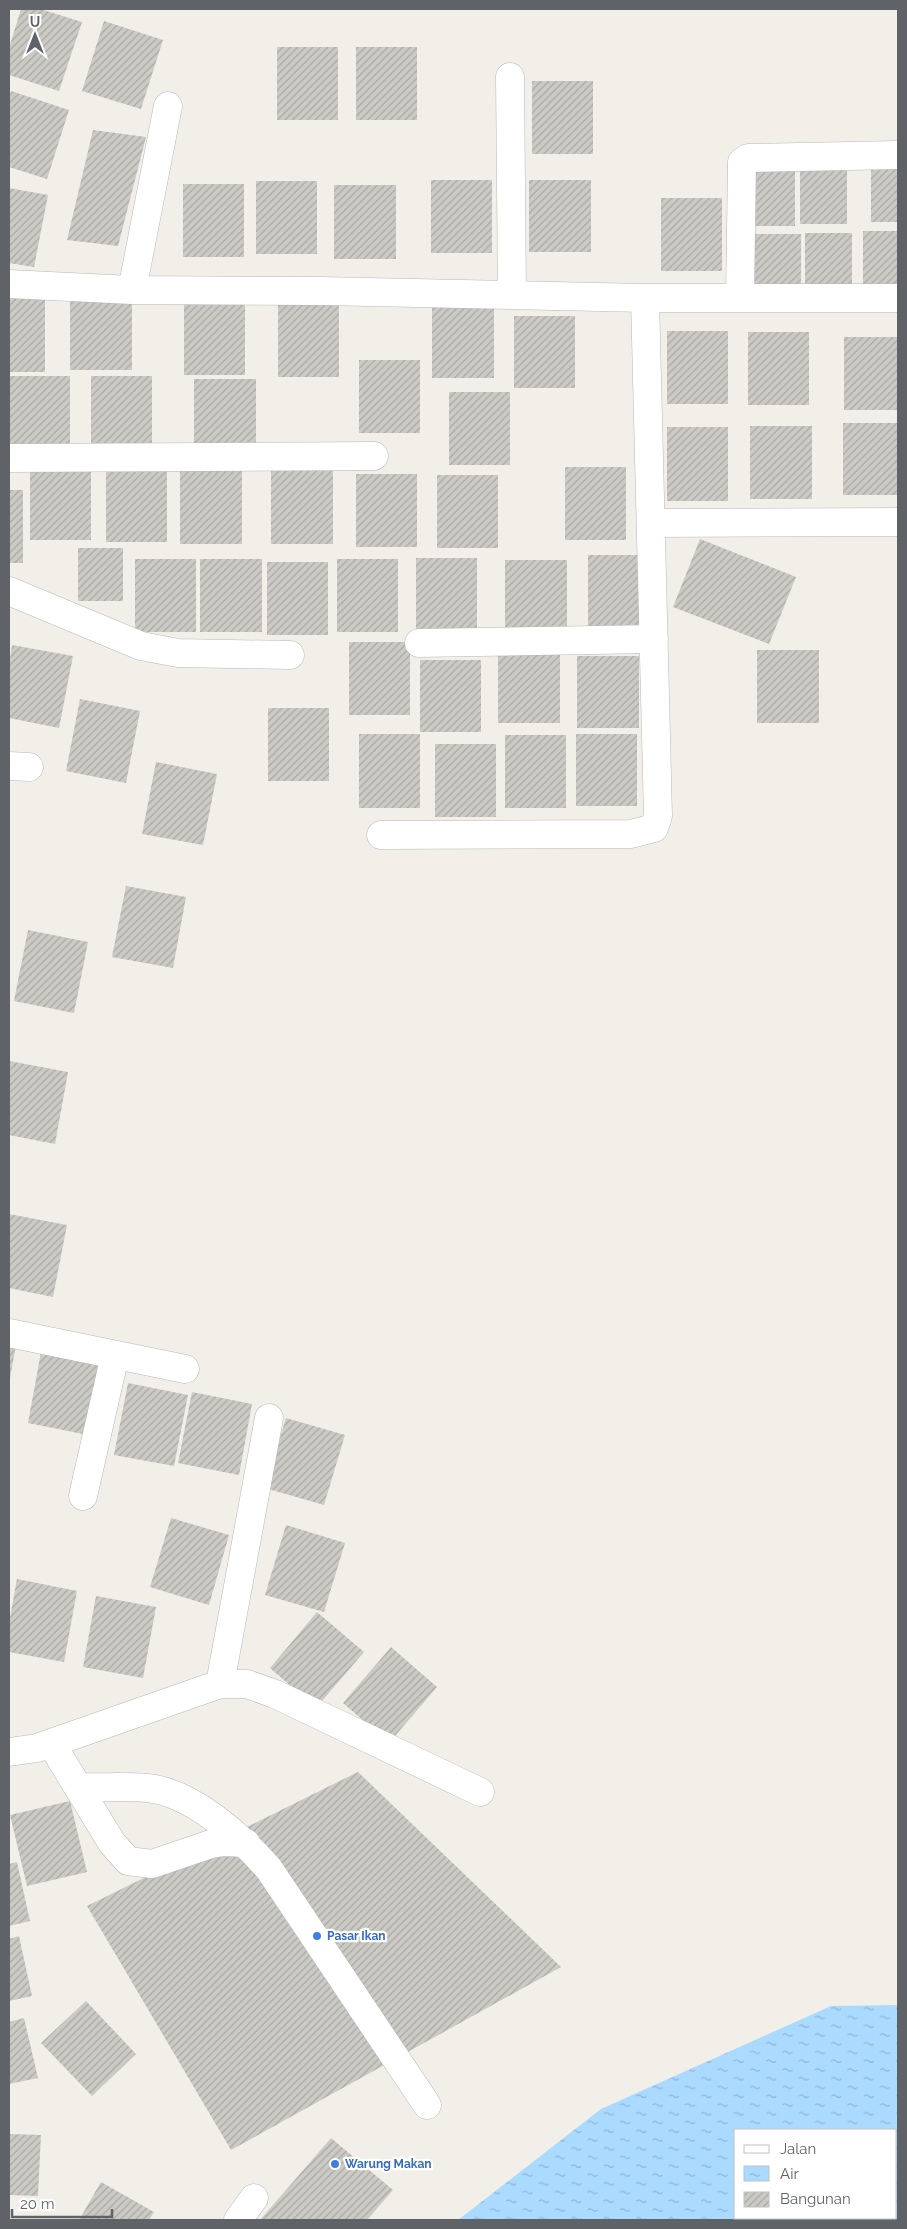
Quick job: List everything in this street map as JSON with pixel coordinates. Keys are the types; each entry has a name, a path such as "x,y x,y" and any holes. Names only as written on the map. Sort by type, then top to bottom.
{"street":[{"path":"510,77 512,294"},
{"path":"132,290 168,106"},
{"path":"740,298 742,162 748,158 898,155"},
{"path":"9,284 132,290 512,294 645,298 898,298"},
{"path":"381,835 631,834 654,828 658,816 645,298"},
{"path":"9,458 374,456"},
{"path":"652,523 898,522"},
{"path":"9,591 141,646 178,653 290,655"},
{"path":"419,643 654,639"},
{"path":"9,1334 185,1369"},
{"path":"83,1496 115,1355"},
{"path":"220,1684 269,1418"},
{"path":"9,1752 37,1748 220,1684 247,1684 275,1694 480,1792"},
{"path":"51,1743 112,1843 128,1861 152,1864 211,1844 224,1842 246,1843"},
{"path":"78,1788 148,1788 175,1795 203,1811 246,1843 269,1869 427,2105"},
{"path":"238,2220 254,2198"}],"water":[{"path":"898,2005 898,2220 458,2220 601,2109 831,2006"}],"building":[{"path":"21,9 40,9 82,22 59,91 9,75 9,48"},
{"path":"104,21 163,40 141,109 82,91"},
{"path":"277,47 338,47 338,120 277,120"},
{"path":"356,47 417,47 417,120 356,120"},
{"path":"532,81 593,81 593,154 532,154"},
{"path":"11,91 69,110 47,179 9,167 9,99"},
{"path":"93,130 146,137 118,246 67,240"},
{"path":"871,165 898,165 898,222 871,222"},
{"path":"800,168 847,168 847,224 800,224"},
{"path":"748,170 795,170 795,226 748,226"},
{"path":"431,180 492,180 492,253 431,253"},
{"path":"529,180 591,180 591,252 529,252"},
{"path":"256,181 317,181 317,254 256,254"},
{"path":"183,184 244,184 244,257 183,257"},
{"path":"334,185 396,185 396,259 334,259"},
{"path":"9,188 48,195 34,267 9,263"},
{"path":"661,198 722,198 722,271 661,271"},
{"path":"863,231 898,231 898,287 863,287"},
{"path":"805,233 852,233 852,288 805,288"},
{"path":"754,234 801,234 801,291 754,291"},
{"path":"9,298 45,298 45,372 9,372"},
{"path":"70,298 132,298 132,370 70,370"},
{"path":"184,302 245,302 245,375 184,375"},
{"path":"278,305 339,305 339,377 278,377"},
{"path":"432,305 494,305 494,378 432,378"},
{"path":"514,316 575,316 575,388 514,388"},
{"path":"667,331 728,331 728,404 667,404"},
{"path":"748,332 809,332 809,405 748,405"},
{"path":"844,337 898,337 898,410 844,410"},
{"path":"359,360 420,360 420,433 359,433"},
{"path":"9,376 70,376 70,449 9,449"},
{"path":"91,376 152,376 152,449 91,449"},
{"path":"194,379 256,379 256,452 194,452"},
{"path":"449,392 510,392 510,465 449,465"},
{"path":"843,423 898,423 898,495 843,495"},
{"path":"750,426 812,426 812,499 750,499"},
{"path":"667,427 728,427 728,501 667,501"},
{"path":"30,467 91,467 91,540 30,540"},
{"path":"565,467 626,467 626,540 565,540"},
{"path":"106,468 167,468 167,542 106,542"},
{"path":"180,471 242,471 242,544 180,544"},
{"path":"271,471 333,471 333,544 271,544"},
{"path":"356,474 417,474 417,547 356,547"},
{"path":"437,475 498,475 498,548 437,548"},
{"path":"9,490 23,490 23,563 9,563"},
{"path":"700,539 796,577 769,644 673,607"},
{"path":"78,548 123,548 123,601 78,601"},
{"path":"588,555 649,555 649,629 588,629"},
{"path":"416,558 477,558 477,631 416,631"},
{"path":"135,559 196,559 196,632 135,632"},
{"path":"200,559 262,559 262,632 200,632"},
{"path":"337,559 398,559 398,632 337,632"},
{"path":"505,560 567,560 567,633 505,633"},
{"path":"267,562 328,562 328,635 267,635"},
{"path":"349,642 410,642 410,715 349,715"},
{"path":"12,645 73,656 59,728 9,718 9,665"},
{"path":"757,650 819,650 819,723 757,723"},
{"path":"498,651 560,651 560,723 498,723"},
{"path":"577,656 639,656 639,728 577,728"},
{"path":"420,660 481,660 481,732 420,732"},
{"path":"80,699 140,711 126,783 66,771"},
{"path":"268,708 329,708 329,781 268,781"},
{"path":"359,734 420,734 420,808 359,808"},
{"path":"576,734 637,734 637,806 576,806"},
{"path":"505,735 566,735 566,808 505,808"},
{"path":"435,744 496,744 496,817 435,817"},
{"path":"156,762 217,774 203,845 142,834"},
{"path":"126,886 186,897 173,968 112,957"},
{"path":"28,930 88,942 74,1013 14,1001"},
{"path":"9,1061 68,1072 55,1144 9,1135"},
{"path":"9,1214 67,1225 53,1297 9,1288"},
{"path":"9,1344 16,1345 10,1378 9,1378"},
{"path":"41,1352 101,1363 88,1435 28,1423"},
{"path":"128,1383 188,1395 174,1466 114,1455"},
{"path":"192,1392 252,1404 239,1475 178,1463"},
{"path":"286,1418 345,1435 324,1505 265,1488"},
{"path":"171,1518 229,1535 209,1605 150,1587"},
{"path":"286,1525 345,1543 324,1612 265,1595"},
{"path":"17,1579 77,1591 64,1662 9,1652 9,1623"},
{"path":"96,1596 156,1607 143,1678 83,1667"},
{"path":"317,1612 364,1652 316,1708 270,1668"},
{"path":"391,1647 437,1687 389,1743 343,1703"},
{"name":"Pasar Ikan","path":"358,1772 561,1967 231,2150 87,1906"},
{"path":"70,1801 87,1872 27,1886 10,1815"},
{"path":"17,1862 30,1921 9,1926 9,1864"},
{"path":"19,1936 32,1996 9,2001 9,1939"},
{"path":"86,2001 136,2054 92,2096 41,2043"},
{"path":"24,2018 38,2078 9,2084 9,2022"},
{"path":"9,2134 41,2135 38,2196 9,2195"},
{"name":"Warung Makan","path":"331,2138 393,2190 367,2220 260,2220"},
{"path":"101,2182 154,2212 149,2220 79,2220"}],"place":[{"name":"Pasar Ikan","path":"317,1936"},
{"name":"Warung Makan","path":"335,2164"}]}
